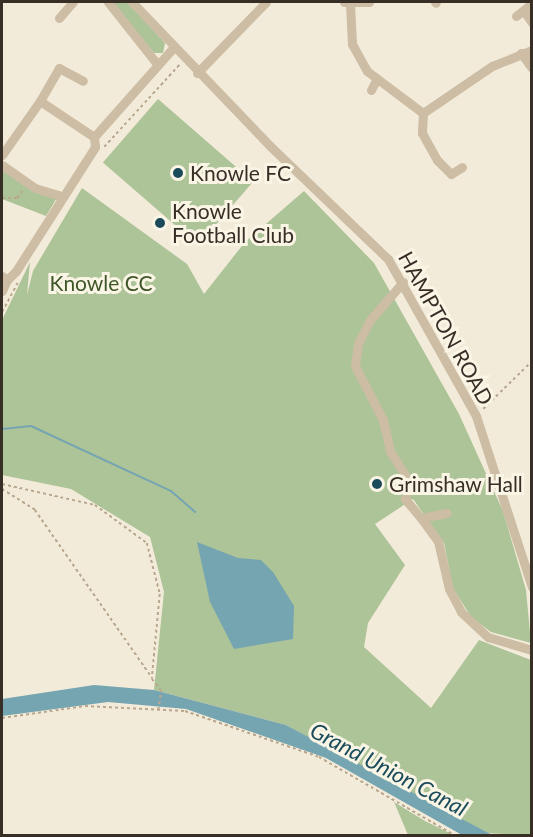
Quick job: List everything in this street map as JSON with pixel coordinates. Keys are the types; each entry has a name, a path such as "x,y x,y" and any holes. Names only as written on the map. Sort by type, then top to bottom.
{"street":[{"path":"59,18 73,2"},
{"path":"108,2 158,65"},
{"name":"HAMPTON ROAD","path":"132,2 197,73 381,250 403,282 476,417 531,587"},
{"path":"197,73 266,2"},
{"path":"369,2 347,2 352,44 376,80 423,113"},
{"path":"524,11 531,23"},
{"path":"2,291 4,278 95,147 94,137 173,48"},
{"path":"423,113 521,53 531,50"},
{"path":"521,53 531,68"},
{"path":"2,155 40,101 58,68 82,81"},
{"path":"370,90 376,80"},
{"path":"40,101 94,137"},
{"path":"423,113 422,134 437,160 452,174 462,166"},
{"path":"2,165 61,196"},
{"path":"403,282 370,320 358,345 355,366 382,420 390,451 409,482 405,499 438,541 448,589 461,612 488,637 531,650"},
{"path":"421,518 447,513"}],"path":[{"path":"100,152 172,78 183,58"},
{"path":"2,198 17,198 30,181"},
{"path":"2,312 20,279"},
{"path":"476,417 531,362"},
{"path":"2,483 95,505 147,543 160,594 152,678"},
{"path":"2,489 35,510 110,624 161,690 158,710"},
{"path":"2,718 84,706 185,711 319,757 456,836"}],"green space":[{"path":"113,2 127,2 165,43 163,53 154,53"},
{"name":"Knowle FC","path":"158,99 253,182 198,245 103,162"},
{"path":"2,168 58,196 46,216 2,199"},
{"name":"Knowle CC","path":"82,188 187,264 204,294 245,242 304,191 374,263 459,414 503,511 526,590 531,643 491,632 471,617 453,588 444,543 413,499 375,524 405,565 368,623 364,647 431,708 479,640 531,660 531,835 483,833 286,725 154,690 164,592 150,537 71,489 2,475 2,320 30,262 27,295 33,271"},
{"path":"394,802 425,821 454,835 408,835"}],"water":[{"path":"197,542 238,558 261,560 273,572 294,606 293,639 234,649 210,602"},
{"path":"94,685 154,690 286,725 492,835 462,835 326,758 186,709 108,702 2,716 2,699"}],"waterway":[{"path":"2,429 31,426 171,491 195,512"}],"place":[{"name":"Knowle FC","path":"178,173"},
{"name":"Knowle Football Club","path":"160,223"},
{"name":"Grimshaw Hall","path":"377,484"}],"water label":[{"name":"Grand Union Canal","path":"389,769"}]}
